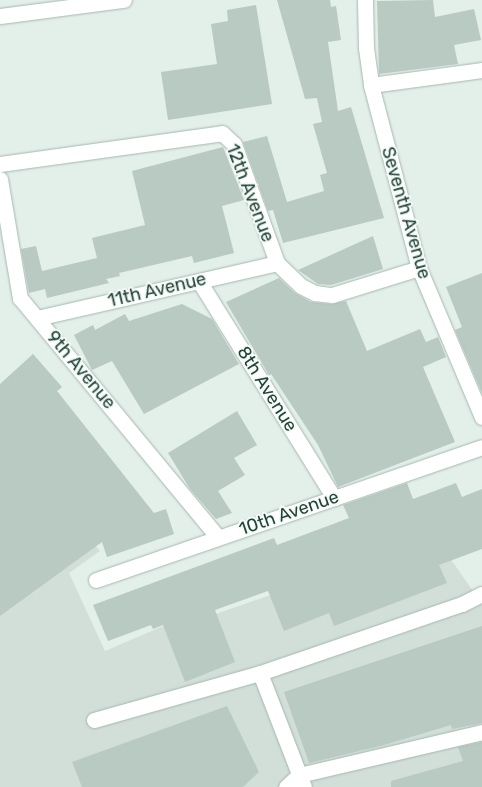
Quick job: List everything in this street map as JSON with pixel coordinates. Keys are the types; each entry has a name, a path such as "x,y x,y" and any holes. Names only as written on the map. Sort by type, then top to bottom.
{"street":[{"path":"0,16 124,0"},
{"name":"Seventh Avenue","path":"365,0 366,48 371,85 419,268 482,417"},
{"path":"371,85 482,70"},
{"name":"12th Avenue","path":"0,164 222,133 234,144 277,263 301,286 315,294 332,296 419,268"},
{"name":"9th Avenue","path":"0,181 20,298 218,537"},
{"name":"11th Avenue","path":"37,318 277,263"},
{"name":"8th Avenue","path":"199,281 334,498"},
{"name":"10th Avenue","path":"96,580 482,447"},
{"path":"94,720 260,673 462,604 482,594"},
{"path":"260,673 301,781"},
{"path":"286,787 301,781 482,732"}],"shaded area":[{"path":"0,422 100,551 69,573 105,651 180,619 201,619 436,538 482,604 482,787 0,787"}],"building":[{"path":"277,0 330,0 331,7 336,6 341,40 328,42 338,111 351,107 384,218 283,243 273,210 268,211 243,142 267,136 287,202 324,191 320,175 327,173 313,124 322,122 317,98 305,99"},
{"path":"433,0 435,17 474,9 481,40 454,45 458,64 379,74 377,1"},
{"path":"256,5 272,104 168,120 161,72 217,64 211,24 228,21 227,10"},
{"path":"223,147 244,200 222,206 234,253 194,263 192,256 119,273 120,276 106,279 109,283 47,298 45,289 29,293 21,249 36,246 42,271 97,258 92,238 145,225 132,171"},
{"path":"373,236 383,269 331,285 318,284 298,270"},
{"path":"482,273 482,393 455,330 462,327 446,287"},
{"path":"279,278 295,293 311,302 331,304 346,301 367,351 420,329 426,342 438,337 446,357 423,367 455,442 338,487 318,445 271,374 269,375 226,302"},
{"path":"182,304 212,319 239,364 144,414 112,361 92,370 74,335 93,325 95,330 125,314 129,321"},
{"path":"33,354 62,387 57,391 154,513 166,509 174,534 107,557 102,542 0,616 0,384"},
{"path":"237,411 257,445 234,458 245,475 218,491 232,513 216,519 190,489 168,453"},
{"path":"407,483 413,499 456,483 462,497 482,489 482,549 439,565 447,583 334,626 329,613 284,631 268,591 215,610 235,662 185,682 163,625 153,629 151,625 108,641 93,605 274,538 277,545 349,518 343,505"},
{"path":"482,626 482,723 452,729 451,725 384,745 309,763 284,692"},
{"path":"227,706 259,772 243,787 82,787 72,762"},
{"path":"482,742 482,787 391,787 391,781 463,761 458,747"}]}
